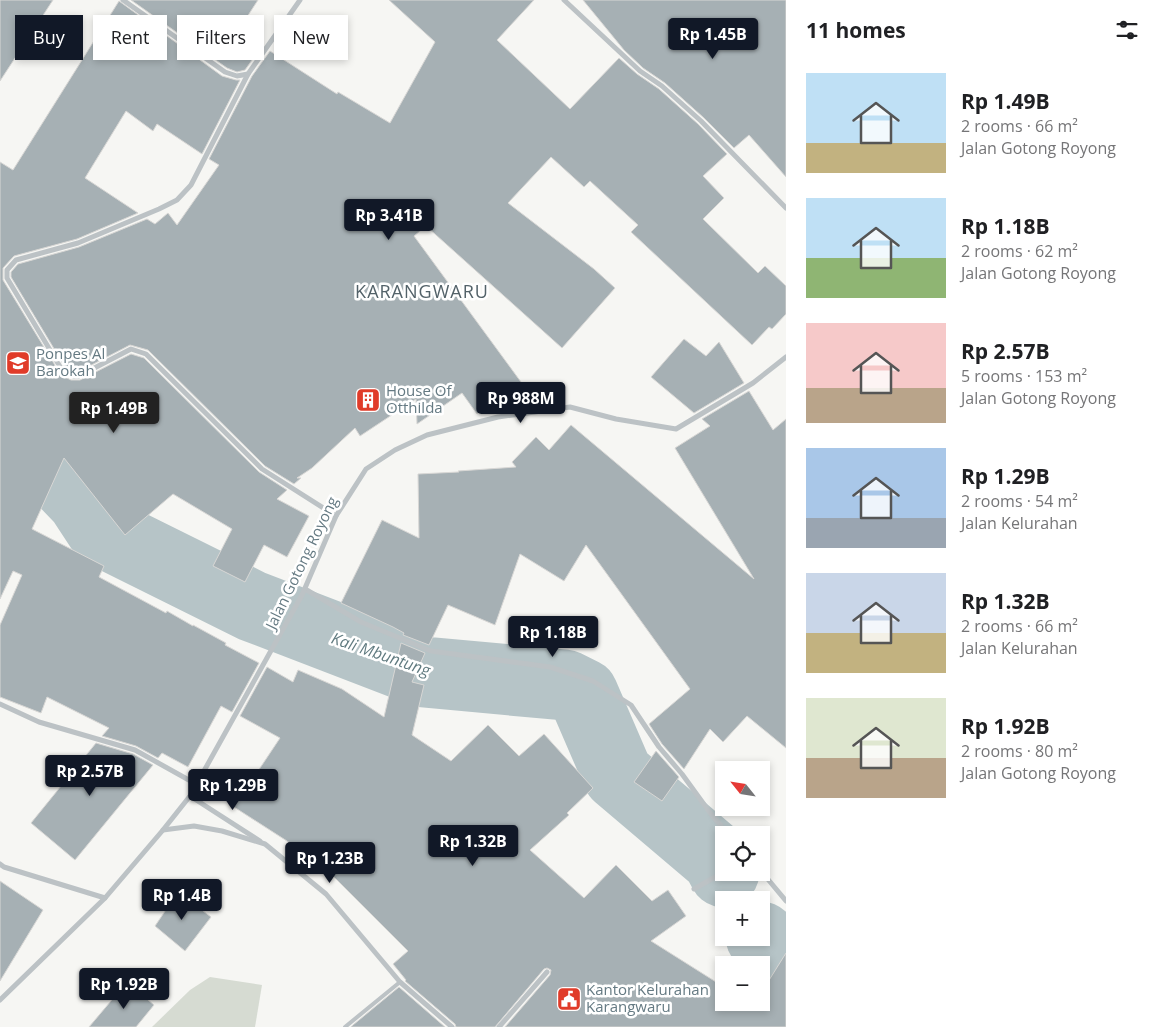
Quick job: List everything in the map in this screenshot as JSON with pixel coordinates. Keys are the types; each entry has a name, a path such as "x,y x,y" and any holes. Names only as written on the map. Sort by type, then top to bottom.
{"street":[{"path":"123,0 226,72 237,76 248,74"},
{"path":"300,0 248,74 190,185 177,200 159,210 78,243 16,260 7,270 7,278 66,374 79,376 131,349 146,354 262,469 336,516"},
{"path":"564,0 640,71 662,86 701,121 786,208"},
{"name":"Jalan Gotong Royong","path":"0,1000 105,898 190,796 302,595 336,516 366,469 395,450 427,435 498,417 570,408 616,419 676,428 753,383 786,357"},
{"path":"305,589 361,622 431,651 550,667 593,681 630,705 659,747 721,826"},
{"path":"0,704 39,722 135,750 196,784"},
{"path":"190,796 265,844 326,894 400,982 452,1027"},
{"path":"163,830 194,826 222,831 265,844"},
{"path":"0,864 4,867 105,898"},
{"path":"694,889 715,877"},
{"path":"769,881 786,901"},
{"path":"499,1027 547,972"}],"lane":[{"path":"345,1027 400,982"}],"shaded area":[{"path":"210,977 262,985 255,1027 152,1027 190,990"}],"building":[{"path":"0,0 53,0 43,15 15,15 15,58 0,81"},
{"path":"131,0 258,0 248,15 177,15 177,33 167,26 167,15 152,15"},
{"path":"389,0 534,0 497,40 570,109 619,58 637,74 659,89 698,124 727,154 703,176 724,198 703,219 758,273 765,266 786,286 786,314 772,329 769,327 752,345 631,232 638,225 590,181 584,187 551,157 508,203 594,269 615,288 562,348 426,226 414,236 521,382 477,414 462,393 417,424 416,399 360,436 355,428 312,468 297,478 301,478 294,484 265,466 148,350 130,345 78,372 65,367 11,277 11,272 18,264 79,247 147,219 155,224 168,213 177,225 219,165 209,159 252,76 270,51 274,54 274,60 284,60 337,94 338,92 390,123 435,42"},
{"path":"583,0 786,0 786,177 749,135 734,148 665,83 643,68 624,50"},
{"path":"119,1 138,15 110,15"},
{"path":"167,36 177,43 177,60 200,60 222,76 240,80 202,154 157,124 153,131 126,111 85,178 138,213 77,239 14,256 3,268 3,280 61,375 71,380 80,380 131,354 144,358 259,472 287,490 277,499 309,516 287,557 264,545 245,582 213,566 232,529 173,494 125,535 64,458 32,529 104,566 99,577 166,613 167,611 259,663 232,712 221,706 188,767 162,753 158,758 136,746 102,736 109,728 47,697 41,713 0,697 0,625 22,575 13,571 0,599 0,162 13,170 93,42 93,60 167,60"},
{"path":"216,60 252,60 245,70 237,72"},
{"path":"684,339 706,356 719,342 744,383 694,413 651,377"},
{"path":"749,391 773,430 786,419 786,748 747,716 723,742 710,729 684,769 662,744 649,724 690,689 586,545 564,581 520,554 495,625 448,605 429,645 403,635 404,633 393,627 341,603 382,520 419,538 418,474 516,467 512,462 536,437 549,450 571,425 754,579 675,448 710,426 702,419"},
{"path":"401,643 425,653 412,682 424,685 412,735 451,761 488,725 519,756 544,734 593,788 567,813 569,815 530,850 584,898 616,865 652,901 668,890 686,916 651,941 715,981 715,1011 770,1011 770,979 786,953 786,1027 505,1027 550,975 551,970 547,968 544,969 495,1027 456,1027 455,1024 405,981 393,964 408,951 318,861 234,807 280,738 240,716 267,667 293,682 298,670 342,689 384,717"},
{"path":"96,743 133,754 153,765 75,860 31,823"},
{"path":"656,751 679,777 662,801 634,782"},
{"path":"0,881 43,910 0,981"},
{"path":"178,892 211,917 185,951 155,926"},
{"path":"127,982 154,1005 136,1027 89,1027"},
{"path":"399,987 445,1027 351,1027 353,1025"}],"waterway":[{"name":"Kali Mbuntung","path":"0,450 30,456 59,476 82,500 103,532 252,606 424,672 565,685 583,694 618,775 715,857"},
{"name":"Kali Mbuntung","path":"770,944 786,948"}],"place":[{"name":"Ponpes Al Barokah","path":"18,363"},
{"name":"House Of Otthilda","path":"368,400"},
{"name":"Kantor Kelurahan Karangwaru","path":"569,999"}],"district":[{"name":"KARANGWARU","path":"422,292"}]}
